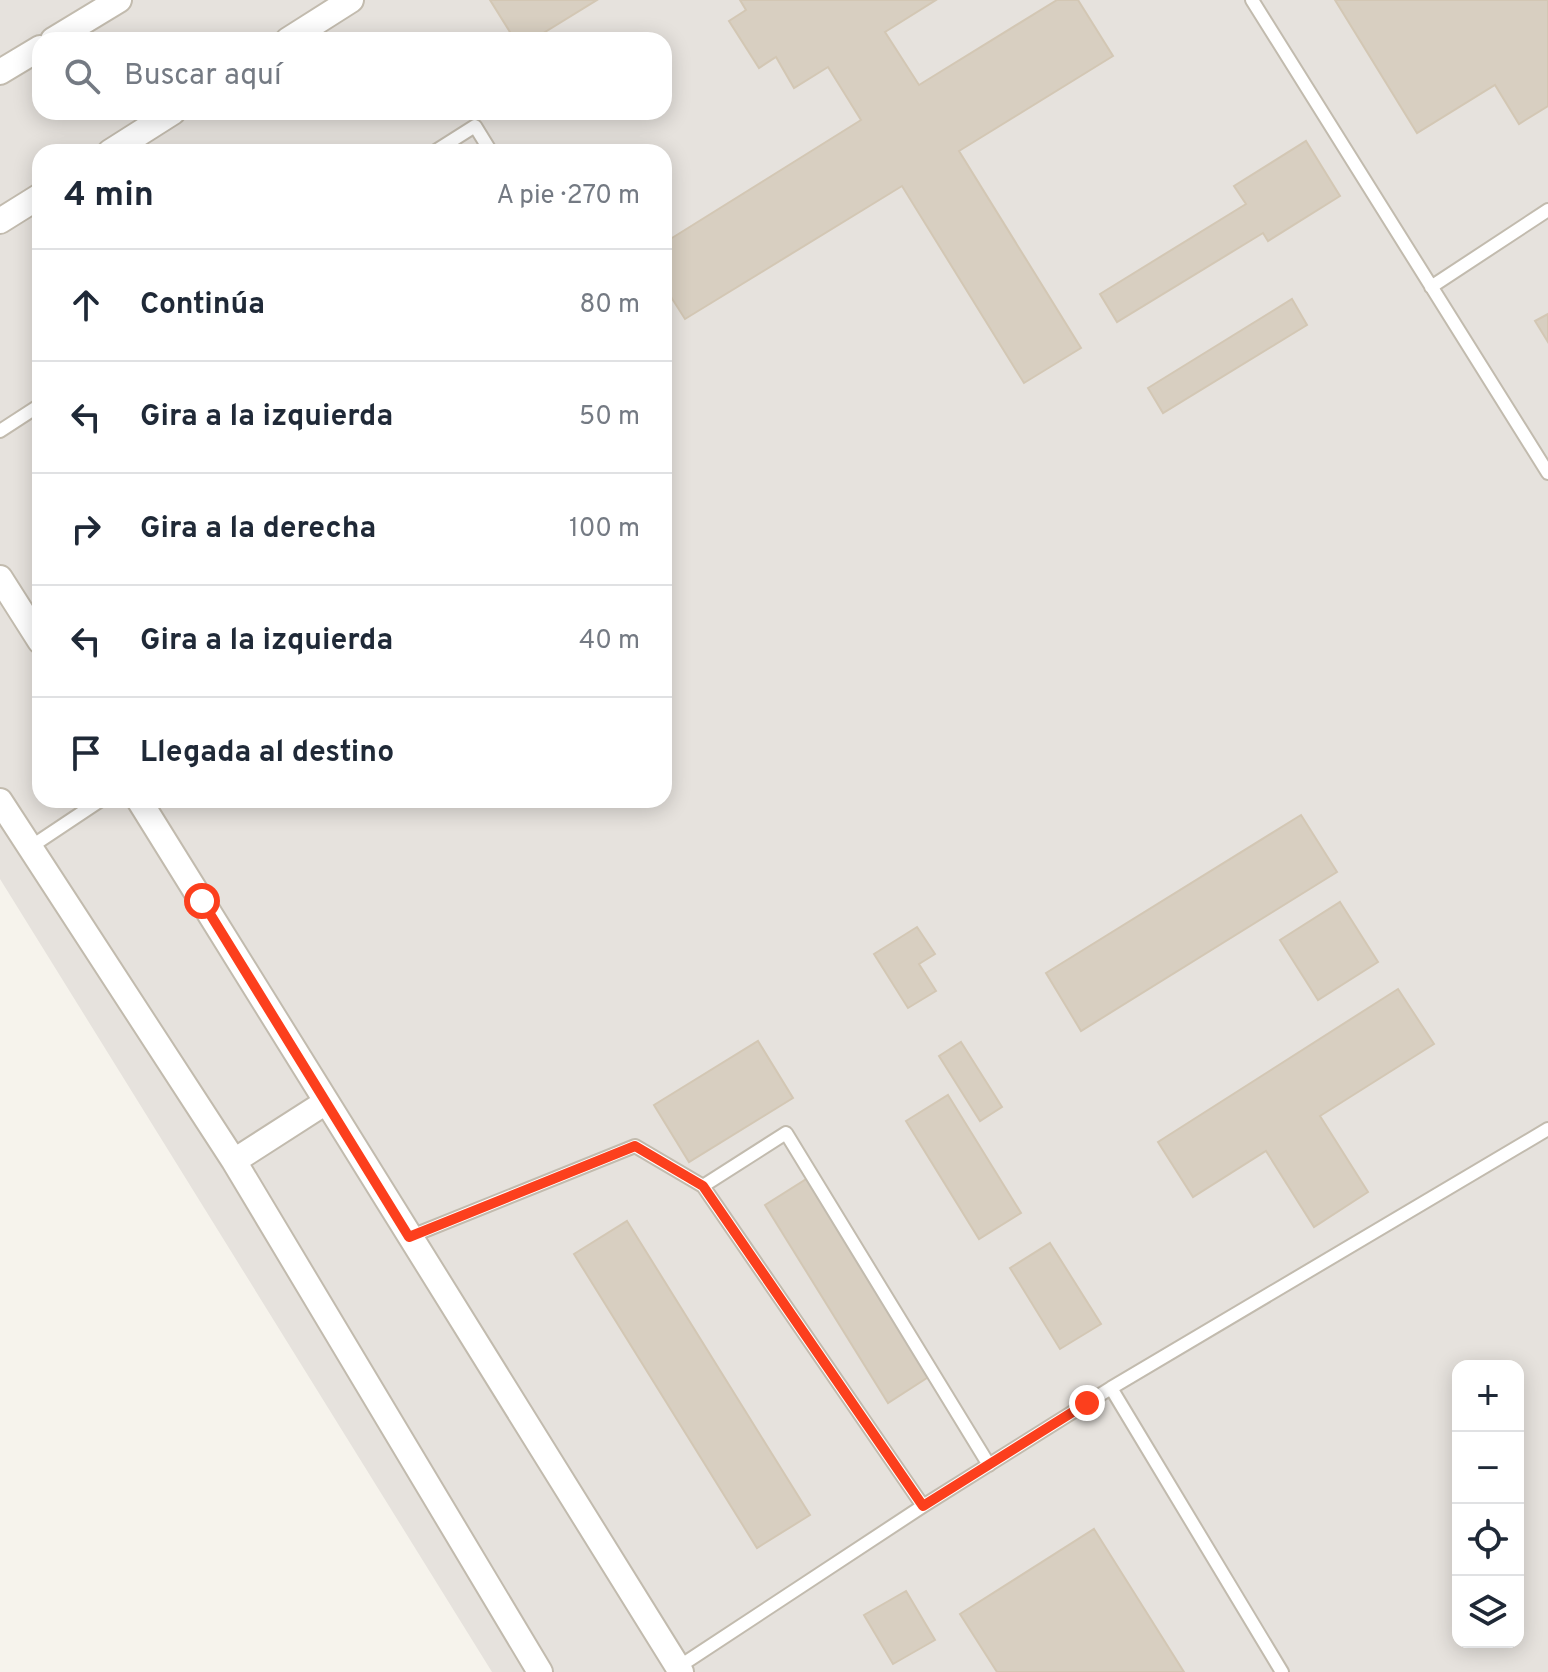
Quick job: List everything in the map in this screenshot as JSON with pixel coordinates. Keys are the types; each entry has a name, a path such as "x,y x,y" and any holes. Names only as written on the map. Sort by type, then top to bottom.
{"street":[{"path":"66,32 119,0"},
{"path":"301,32 351,0"},
{"path":"0,72 32,53"},
{"path":"123,144 160,120"},
{"path":"0,221 32,201"},
{"path":"0,578 32,628"},
{"path":"0,801 234,1161 540,1672"},
{"path":"144,808 676,1671"},
{"path":"234,1161 326,1102"}],"lane":[{"path":"1252,0 1548,473"},
{"path":"447,144 475,126 486,144"},
{"path":"1431,287 1548,210"},
{"path":"0,431 32,410"},
{"path":"29,848 89,808"},
{"path":"676,1671 923,1506 1111,1388 1548,1129"},
{"path":"703,1186 786,1133 989,1465"},
{"path":"409,1237 635,1146 703,1186 923,1506"},
{"path":"1111,1388 1282,1672"}],"shaded area":[{"path":"0,0 1548,0 1548,1672 492,1672 0,879"}],"building":[{"path":"490,0 597,0 545,32 510,32"},
{"path":"740,0 936,0 885,32 919,85 1057,0 1078,0 1113,56 959,151 1081,348 1024,383 902,186 685,319 672,299 672,238 861,120 828,67 794,88 776,57 759,68 729,21 746,10"},
{"path":"1335,0 1548,0 1548,106 1519,124 1495,85 1417,133"},
{"path":"1306,141 1340,196 1268,241 1263,233 1117,322 1100,294 1246,204 1234,186"},
{"path":"1292,299 1307,325 1163,413 1148,388"},
{"path":"1548,314 1548,342 1535,321"},
{"path":"1301,815 1337,872 1081,1031 1046,973"},
{"path":"1340,902 1378,962 1318,1000 1280,940"},
{"path":"917,927 935,954 919,964 936,991 908,1008 874,954"},
{"path":"1398,989 1434,1044 1320,1116 1368,1192 1314,1227 1266,1151 1193,1197 1158,1142"},
{"path":"758,1041 793,1098 689,1162 654,1105"},
{"path":"961,1042 1002,1107 980,1121 939,1056"},
{"path":"948,1095 1021,1213 979,1239 906,1121"},
{"path":"808,1178 930,1376 888,1403 765,1205"},
{"path":"627,1221 810,1515 757,1548 574,1254"},
{"path":"1050,1243 1101,1324 1060,1349 1010,1268"},
{"path":"1094,1529 1184,1672 997,1672 960,1614"},
{"path":"906,1591 935,1640 893,1664 864,1615"}],"route":[{"path":"202,901 409,1237 635,1146 703,1186 923,1506 1087,1403"}]}
